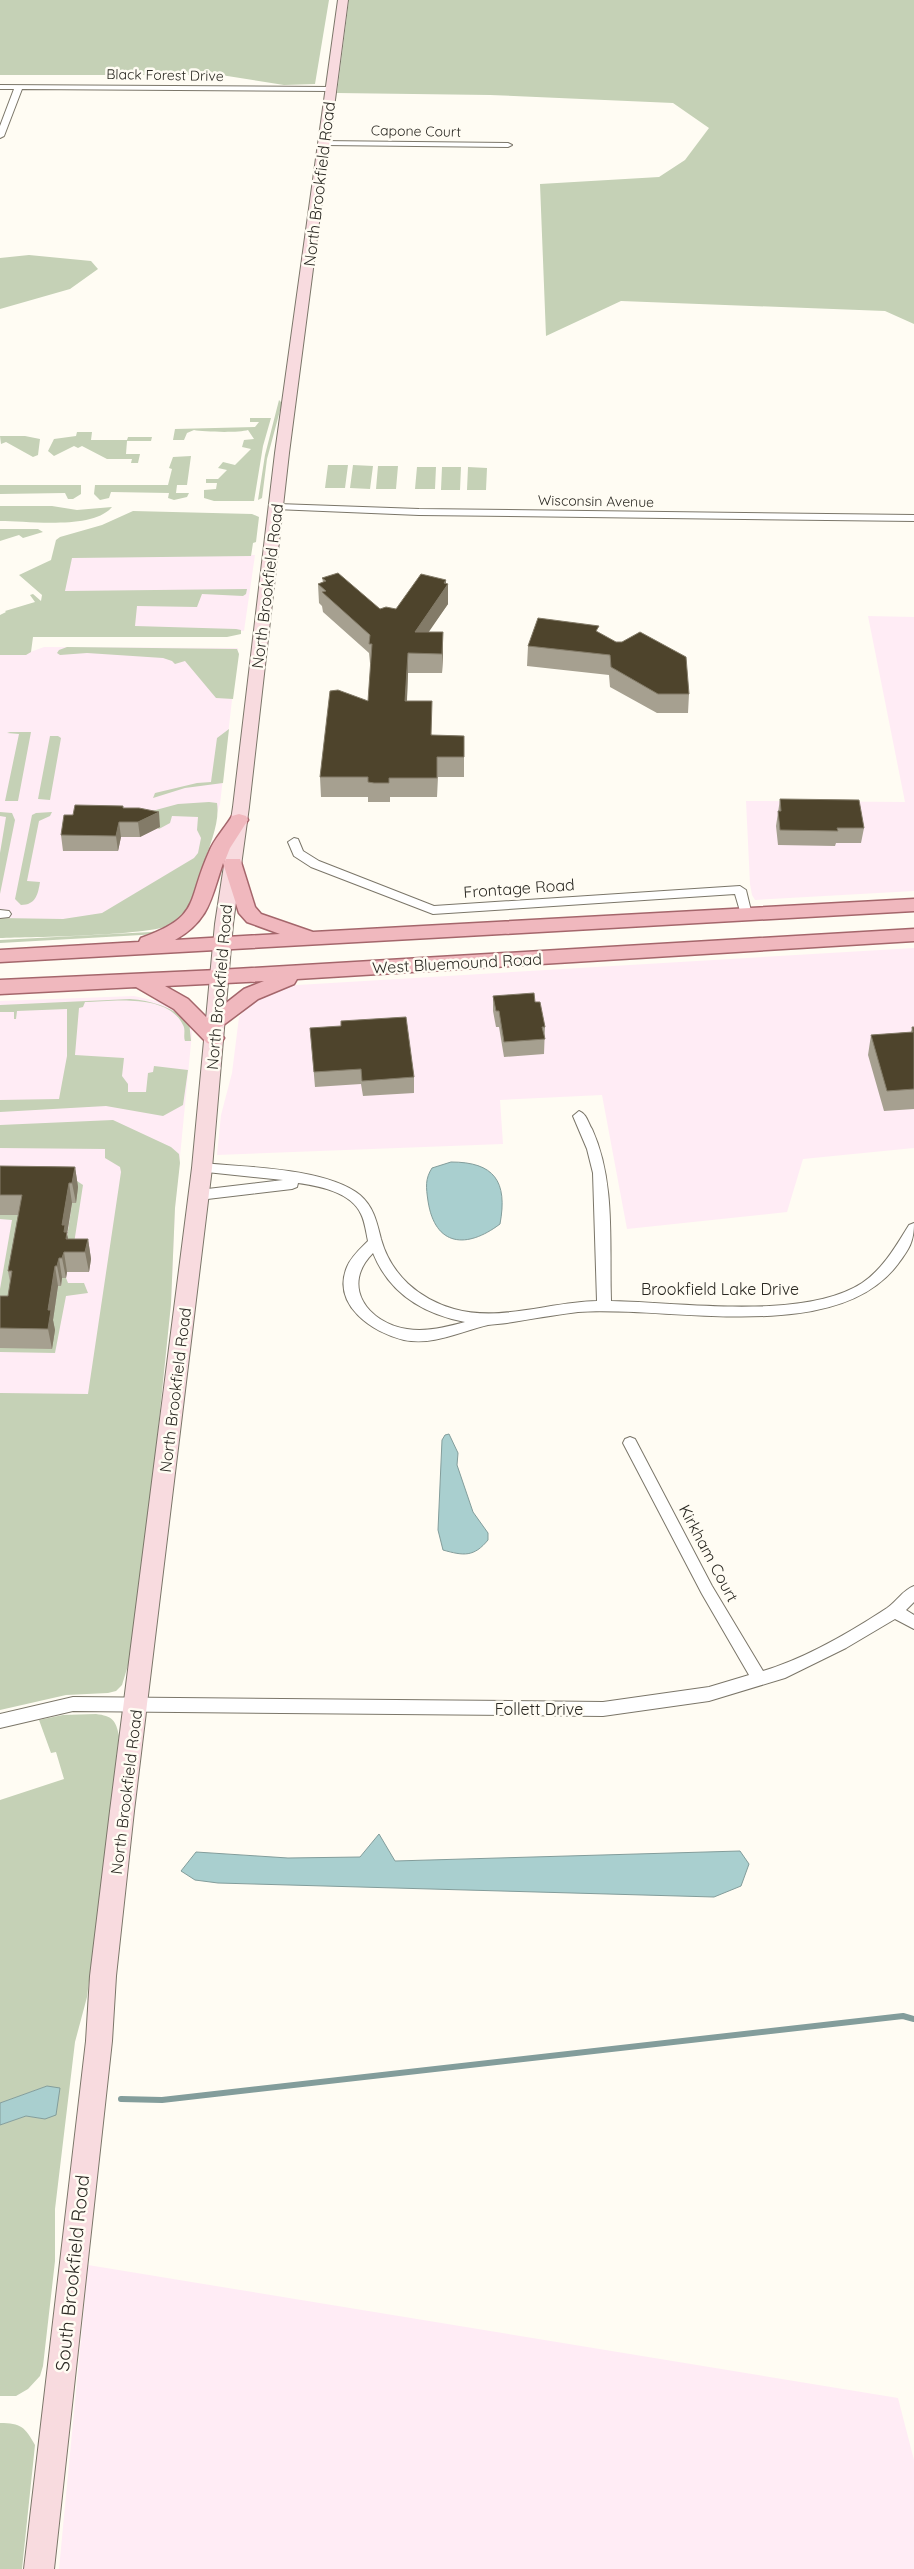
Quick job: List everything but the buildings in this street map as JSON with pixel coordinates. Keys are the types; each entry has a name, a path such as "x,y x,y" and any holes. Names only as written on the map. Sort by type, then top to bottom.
{"main road":[{"path":"120,951 150,943 187,926 205,896 219,849 239,820"},
{"path":"233,863 246,909 254,918 314,940"},
{"name":"West Bluemound Road","path":"0,956 120,951 914,906"},
{"path":"765,944 779,930 822,911"},
{"path":"218,977 231,968 264,958 494,944 603,933 682,918"},
{"name":"West Bluemound Road","path":"0,987 218,977 914,935"},
{"path":"0,972 175,963 208,955 222,945"},
{"path":"140,981 181,1004 214,1029 264,987 280,980 318,971"}],"street":[{"name":"North Brookfield Road","path":"103,1976 199,1195 218,977 239,820 269,558 275,513 278,507 282,453 343,0"},
{"name":"Black Forest Drive","path":"0,87 330,89"},
{"path":"0,136 19,87"},
{"name":"Capone Court","path":"324,143 508,146"},
{"name":"Wisconsin Avenue","path":"278,507 419,512 914,518"},
{"name":"Frontage Road","path":"294,842 298,853 315,864 433,910 740,890 746,915"},
{"path":"579,1116 594,1149 600,1173 604,1306"},
{"name":"Brookfield Lake Drive","path":"202,1168 299,1179 323,1184 354,1197 365,1208 374,1226 375,1243 385,1268 397,1284 420,1302 460,1316 495,1320"},
{"name":"Brookfield Lake Drive","path":"199,1195 261,1186 323,1184"},
{"name":"Brookfield Lake Drive","path":"375,1243 354,1267 351,1276 354,1298 362,1312 377,1325 397,1332 418,1336 495,1320 604,1306 762,1309 801,1308 836,1301 857,1292 886,1271 900,1253 914,1228"},
{"name":"Kirkham Court","path":"630,1443 707,1590 759,1679"},
{"name":"Follett Drive","path":"0,1721 73,1704 505,1710 603,1709 709,1694 785,1671 841,1643 895,1612 914,1592"},
{"path":"895,1612 914,1623"},
{"name":"South Brookfield Road","path":"39,2569 99,2041 103,1976"}],"shaded area":[{"path":"54,555 255,555 244,631 38,630"},
{"path":"868,616 914,617 914,891 755,900 750,884 746,801 905,802"},
{"path":"44,647 238,648 220,804 202,857 97,922 0,924 0,655 25,654"},
{"path":"914,948 914,1148 803,1159 787,1212 627,1229 602,1095 500,1100 503,1144 217,1155 221,1115 232,1073 239,1017 252,1000 281,986"},
{"path":"134,996 174,1005 191,1027 192,1033 175,1208 171,1304 157,1440 0,1440 0,1001"},
{"path":"88,2265 898,2398 914,2460 914,2569 59,2569"}],"green space":[{"path":"0,0 329,0 315,84 284,85 221,75 0,75"},
{"path":"349,0 914,0 914,324 885,311 621,301 546,336 540,184 659,177 685,160 709,128 673,103 490,95 337,93"},
{"path":"29,255 91,261 98,269 70,289 0,309 0,258"},
{"path":"279,400 282,403 267,459 262,498 258,500 265,455"},
{"path":"250,418 271,418 263,446 254,501 214,501 204,498 204,490 216,489 217,483 206,483 206,479 218,479 227,470 218,468 223,462 235,465 251,449 242,447 244,440 254,439 248,430 221,432 194,430 187,433 184,440 173,440 175,429 255,427 259,422 250,422"},
{"path":"77,432 92,432 91,440 127,440 128,437 152,437 151,441 127,441 126,454 140,454 138,463 131,463 132,459 107,459 82,446 78,448 74,446 54,456 48,451 54,439 76,436"},
{"path":"0,436 25,436 40,439 38,455 33,457 6,442 1,444"},
{"path":"191,456 187,485 177,485 176,493 189,493 187,497 174,500 168,498 169,493 111,492 109,498 100,500 94,494 95,485 168,485 172,469 169,468 173,457"},
{"path":"328,465 348,465 345,488 325,488"},
{"path":"353,465 373,466 370,489 350,488"},
{"path":"378,466 398,466 396,489 376,489"},
{"path":"417,467 436,467 435,489 415,489"},
{"path":"442,467 461,467 460,490 441,490"},
{"path":"468,467 487,468 486,490 467,490"},
{"path":"0,485 81,485 81,494 73,499 68,499 65,493 0,494"},
{"path":"0,506 52,506 77,510 112,507 103,514 90,519 76,522 43,523 0,521"},
{"path":"133,511 252,514 259,517 256,542 253,543 251,556 72,558 65,591 247,589 246,594 243,596 202,594 197,607 137,606 135,626 236,629 241,630 241,634 227,637 33,637 31,652 26,655 0,655 0,615 5,611 35,602 30,595 33,594 41,601 42,595 19,575 51,560 56,540 60,537 102,525"},
{"path":"0,529 38,529 43,532 23,538 19,535 0,541"},
{"path":"67,647 237,649 239,654 233,699 216,698 185,661 175,664 163,658 87,653 60,655 57,653 59,650"},
{"path":"229,729 223,783 185,788 153,798 155,793 197,783 211,782 217,738"},
{"path":"31,732 18,801 5,801 19,734 7,733"},
{"path":"50,736 61,738 50,800 38,799"},
{"path":"217,803 218,810 214,834 193,896 181,918 175,923 144,931 0,938 0,918 63,919 102,913 194,858 198,853 201,838 197,830 198,817 172,816 170,823 159,829 139,817 152,811 178,804"},
{"path":"0,812 12,813 15,820 0,894 0,853 6,817 0,816"},
{"path":"52,812 50,816 39,821 27,881 40,882 37,895 30,903 21,905 15,899 32,815"},
{"path":"190,914 159,934 0,943 0,940 151,932 165,929"},
{"path":"130,999 152,1003 124,1000 85,1002 83,1007 79,1008 75,1055 124,1058 122,1076 128,1084 128,1092 146,1092 148,1073 153,1072 154,1066 188,1070 183,1105 163,1116 106,1106 0,1112 0,1100 59,1099 67,1056 67,1009 17,1011 16,1019 14,1019 14,1012 0,1012 0,1005"},
{"path":"155,1004 168,1008 189,1021 191,1041 185,1041 183,1025 176,1015"},
{"path":"113,1120 171,1147 179,1154 180,1163 175,1208 171,1304 157,1440 129,1662 122,1685 116,1691 66,1695 0,1710 0,1393 88,1394 121,1172 120,1167 105,1158 105,1149 0,1148 0,1125"},
{"path":"77,1181 83,1185 73,1250 66,1244 72,1203 76,1203"},
{"path":"0,1215 36,1215 12,1291 0,1316 0,1289 12,1220 0,1219"},
{"path":"62,1278 66,1278 68,1283 84,1283 88,1293 66,1296 55,1353 0,1352 0,1348 51,1330 58,1286 61,1286"},
{"path":"96,1714 110,1718 115,1723 119,1736 87,1997 75,2042 55,2209 55,2261 43,2366 40,2376 28,2389 16,2396 0,2396 0,2125 26,2116 45,2119 47,2086 0,2103 0,1800 64,1779 56,1752 51,1753 39,1720 63,1715"},
{"path":"0,2423 22,2427 35,2445 22,2569 0,2569"}],"water":[{"path":"451,1162 466,1163 488,1170 495,1177 502,1196 500,1224 488,1232 465,1240 454,1239 445,1235 438,1228 428,1201 427,1183 432,1168"},
{"path":"449,1434 458,1453 457,1465 473,1512 488,1533 488,1540 483,1546 468,1554 443,1550 438,1530 442,1440 445,1435"},
{"path":"379,1834 395,1861 740,1851 749,1864 741,1886 714,1897 218,1883 195,1880 181,1871 196,1852 288,1858 360,1857"},
{"path":"47,2086 60,2088 56,2115 45,2119 26,2116 0,2125 0,2103"}],"waterway":[{"path":"121,2099 162,2100 903,2016 914,2019"}]}
